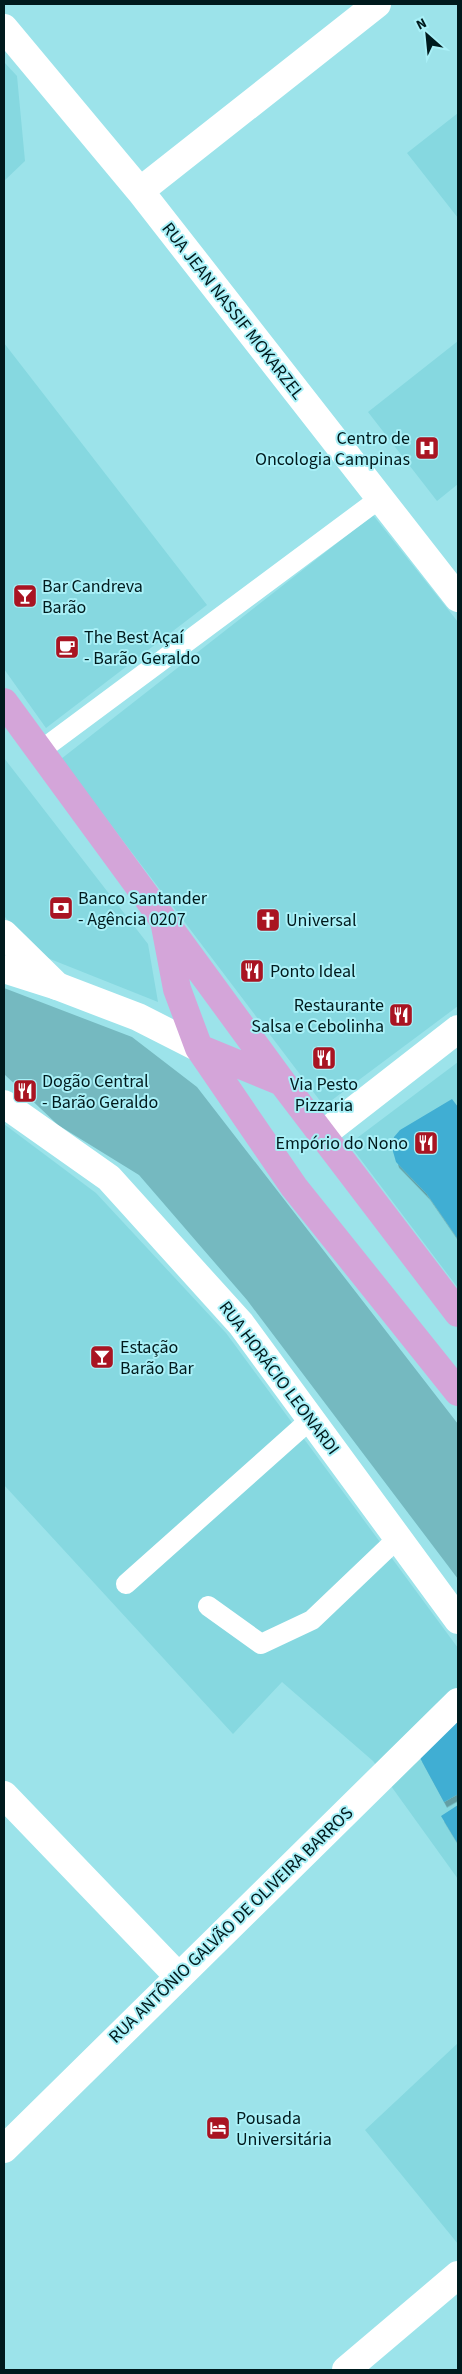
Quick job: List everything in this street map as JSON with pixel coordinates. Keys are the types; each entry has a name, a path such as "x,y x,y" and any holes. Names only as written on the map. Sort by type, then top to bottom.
{"main road":[{"path":"4,702 282,1082 458,1313"},
{"path":"163,917 178,988 199,1048 294,1186 458,1392"},
{"path":"199,1048 282,1082"}],"street":[{"path":"140,192 377,4"},
{"name":"RUA JEAN NASSIF MOKARZEL","path":"4,28 140,192 458,598"},
{"path":"4,934 57,986"},
{"path":"4,969 57,986 138,1017 199,1048"},
{"path":"322,1134 458,1029"},
{"name":"RUA HORÁCIO LEONARDI","path":"4,1104 109,1178 242,1324 458,1620"},
{"name":"RUA ANTÔNIO GALVÃO DE OLIVEIRA BARROS","path":"4,2149 458,1702"},
{"path":"4,1795 178,1976"},
{"path":"346,2370 458,2275"}],"lane":[{"path":"40,751 379,499"},
{"path":"126,1584 311,1419"},
{"path":"208,1606 261,1644 312,1620 398,1538"}],"shaded area":[{"path":"4,62 17,76 25,161 4,181"},
{"path":"458,113 458,218 407,153"},
{"name":"Centro de Oncologia Campinas","path":"458,341 458,484 437,501 368,412"},
{"path":"4,343 207,605 46,728 4,669"},
{"path":"373,515 458,622 458,1006 324,1106 61,759"},
{"path":"4,758 148,944 158,1002 40,955 4,916"},
{"path":"4,988 132,1037 197,1087 458,1424 458,1579 247,1300 139,1175 58,1125 4,1074"},
{"path":"458,1062 458,1288 349,1144"},
{"path":"4,1124 96,1193 226,1333 458,1648 458,1879 373,1761 282,1682 233,1734 4,1485"},
{"path":"458,2043 458,2244 365,2130"}],"building":[{"name":"Empório do Nono","path":"452,1099 458,1107 458,1239 427,1194 396,1162 392,1148 394,1137 400,1130"},
{"path":"458,1718 458,1794 444,1802 419,1756"},
{"path":"458,1805 458,1844 441,1816"}],"place":[{"name":"Centro de Oncologia Campinas","path":"427,448"},
{"name":"Bar Candreva Barão","path":"25,596"},
{"name":"The Best Açaí - Barão Geraldo","path":"67,647"},
{"name":"Banco Santander - Agência 0207","path":"61,908"},
{"name":"Universal","path":"268,920"},
{"name":"Ponto Ideal","path":"252,971"},
{"name":"Restaurante Salsa e Cebolinha","path":"401,1015"},
{"name":"Via Pesto Pizzaria","path":"324,1058"},
{"name":"Dogão Central - Barão Geraldo","path":"25,1091"},
{"name":"Empório do Nono","path":"426,1143"},
{"name":"Estação Barão Bar","path":"102,1357"},
{"name":"Pousada Universitária","path":"218,2128"}]}
